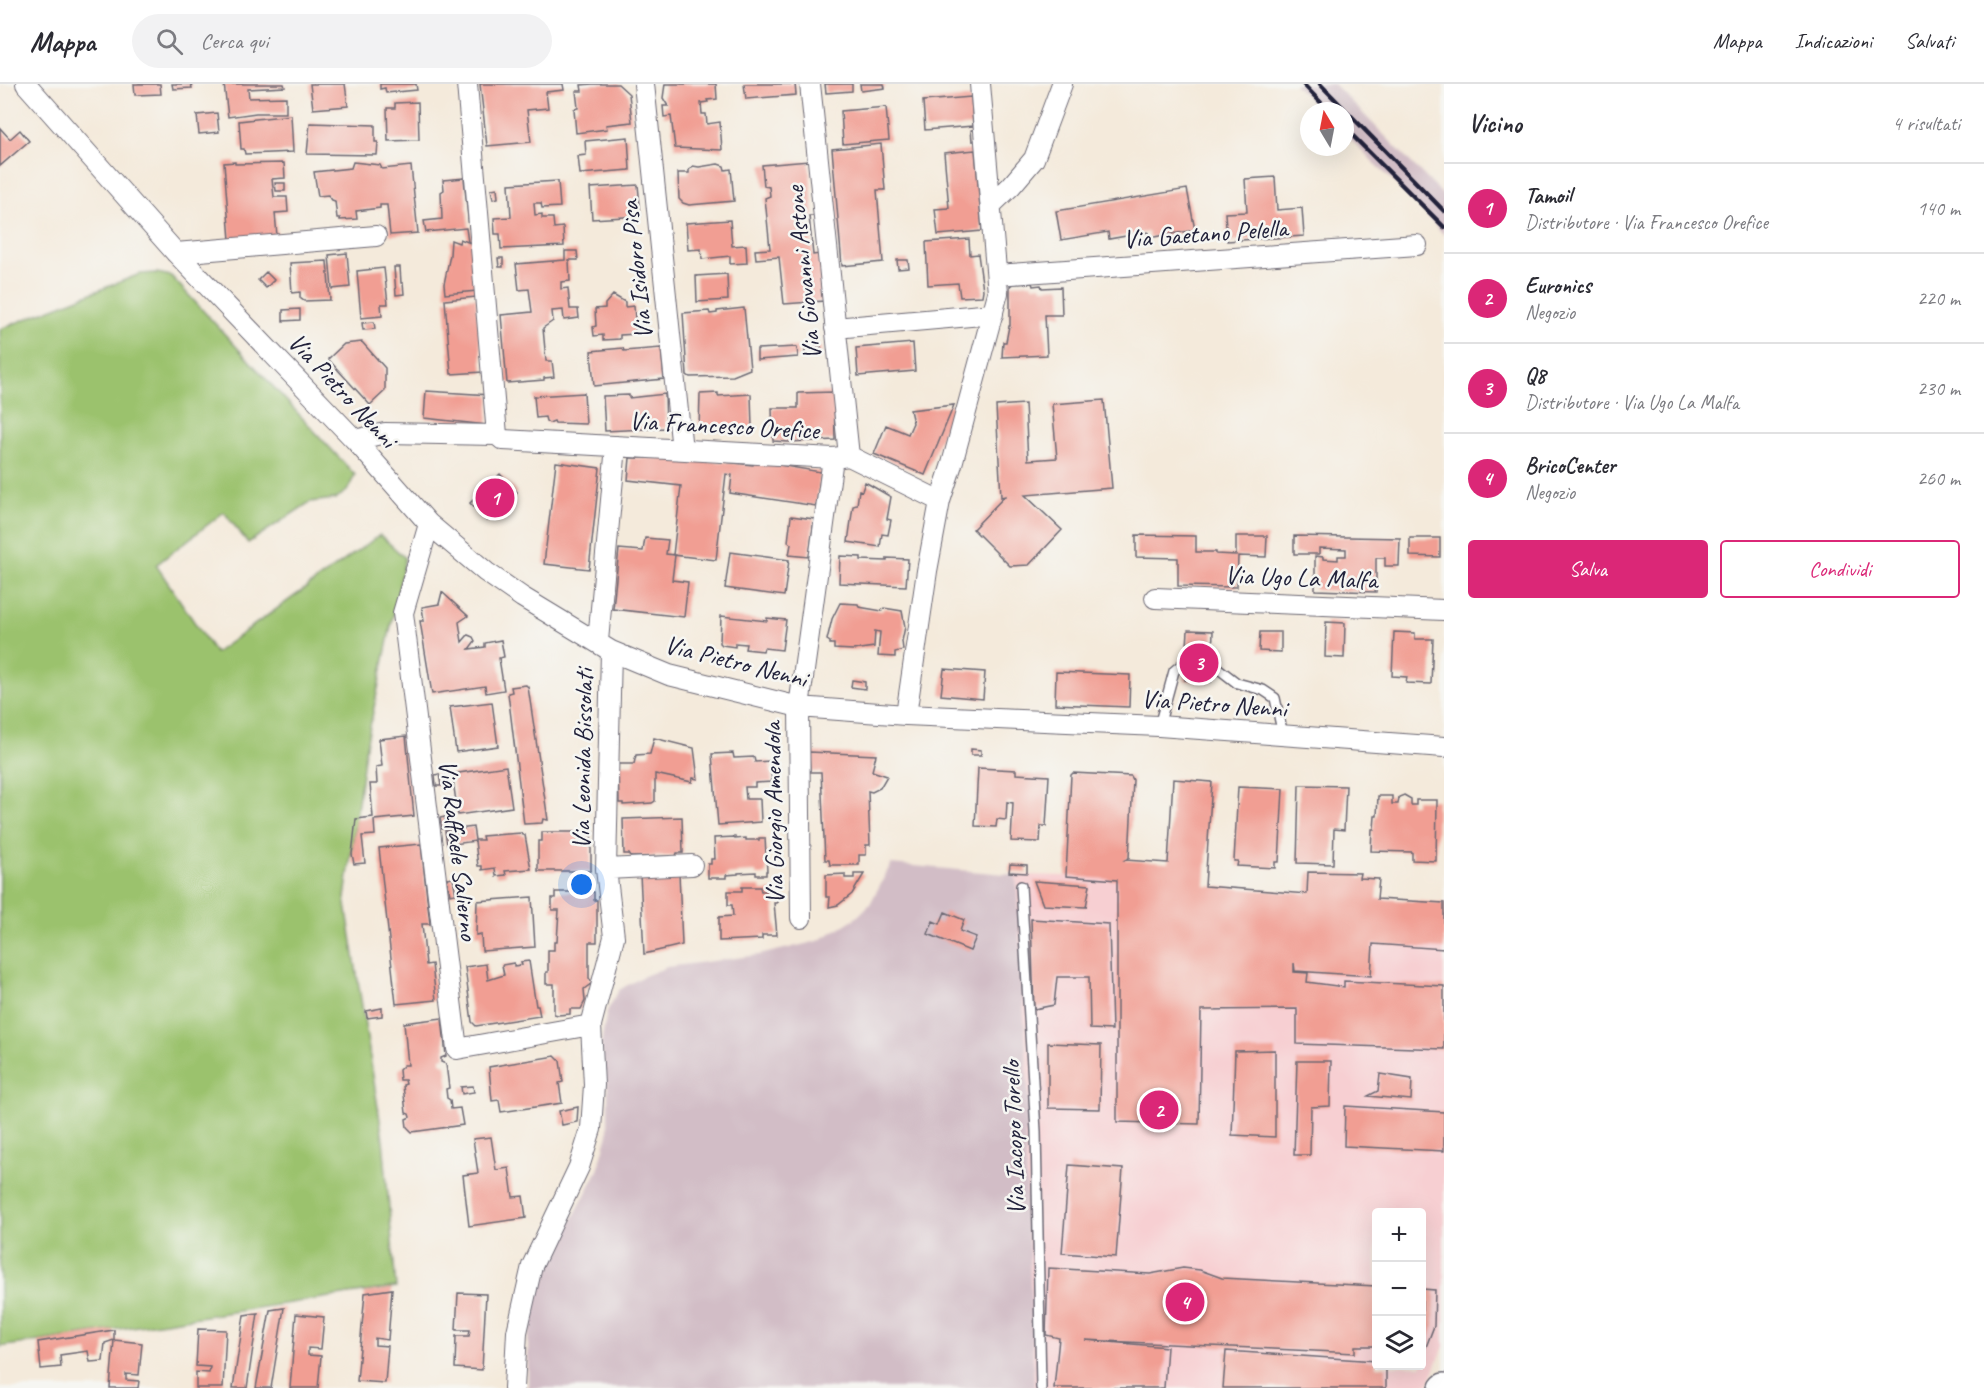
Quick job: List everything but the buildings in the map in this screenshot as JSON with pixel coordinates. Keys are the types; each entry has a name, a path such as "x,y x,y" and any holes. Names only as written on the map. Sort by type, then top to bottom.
{"street":[{"name":"Via Pietro Nenni","path":"26,84 176,253 355,440 429,524 486,572 522,597 604,646 669,675 799,707 906,715 1159,726 1444,747"},
{"path":"467,84 497,435"},
{"name":"Via Isidoro Pisa","path":"644,84 682,450"},
{"name":"Via Giovanni Astone","path":"810,84 835,328 841,457"},
{"path":"906,715 927,571 940,501 998,293 980,84"},
{"path":"991,205 1034,159 1062,84"},
{"path":"176,253 376,236"},
{"name":"Via Gaetano Pelella","path":"997,275 1417,245"},
{"path":"835,328 993,314"},
{"name":"Via Francesco Orefice","path":"355,440 385,433 497,435 503,440 841,457 940,501"},
{"name":"Via Leonida Bissolati","path":"514,1388 518,1332 532,1266 579,1167 591,1130 594,1085 591,1024 614,937 606,869 604,646 616,446"},
{"name":"Via Giorgio Amendola","path":"801,918 799,707 841,457"},
{"name":"Via Raffaele Salierno","path":"429,524 403,612 456,1049 591,1024"},
{"name":"Via Ugo La Malfa","path":"1155,598 1444,610"},
{"name":"Via Leonida Bissolati","path":"606,869 692,865"}],"lane":[{"path":"1159,726 1174,671 1181,665 1215,666 1237,682 1263,690 1275,698 1283,735"},
{"name":"Via Iacopo Torello","path":"1021,886 1036,1131 1041,1388"}],"shaded area":[{"path":"1294,84 1334,84 1352,102 1312,102"},
{"path":"1354,104 1444,196 1444,235 1354,143"},
{"path":"891,864 1016,875 1030,1125 1025,1133 1034,1388 528,1388 528,1340 537,1296 557,1249 598,1170 608,1134 608,1090 601,1043 607,1011 619,990 667,967 759,955 818,941 857,917 870,904"},
{"path":"1016,875 1066,876 1444,903 1444,1346 1427,1388 1034,1388 1025,1133 1030,1124"}],"green space":[{"path":"157,273 171,276 355,475 347,491 335,499 310,502 248,543 224,512 156,565 215,653 380,535 405,558 365,751 345,898 383,1139 396,1287 0,1347 0,329 140,274"}],"railway":[{"path":"1303,84 1320,102"},
{"path":"1320,84 1444,211"},
{"path":"1354,137 1444,227"}],"place":[{"name":"Tamoil","path":"495,498"},
{"name":"Q8","path":"1199,663"},
{"name":"Euronics","path":"1159,1110"},
{"name":"BricoCenter","path":"1185,1302"}]}
